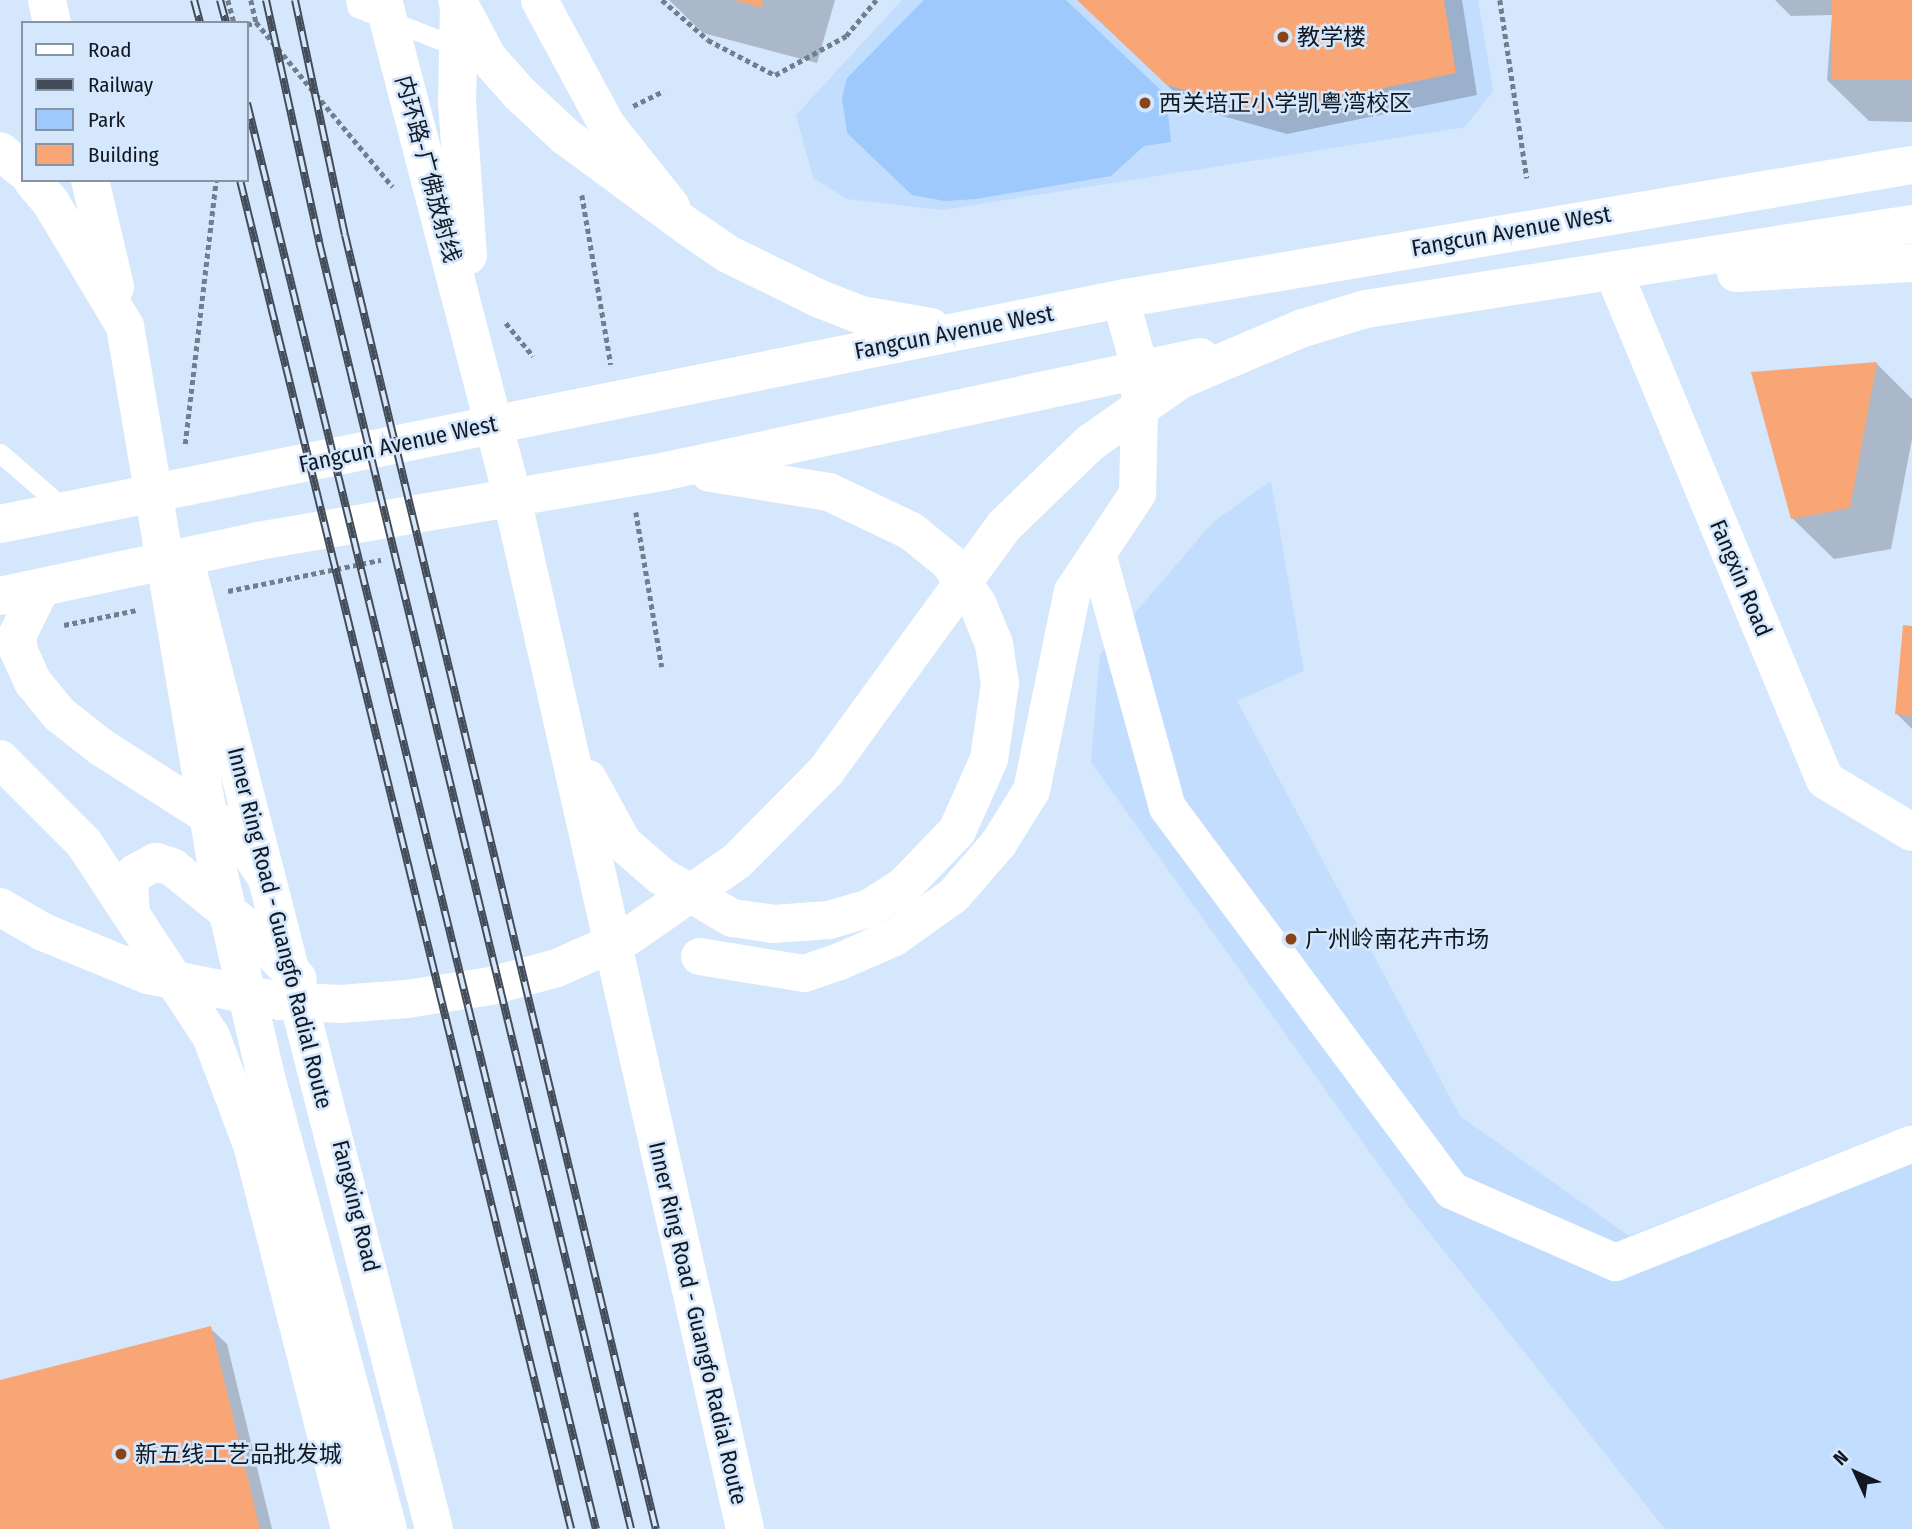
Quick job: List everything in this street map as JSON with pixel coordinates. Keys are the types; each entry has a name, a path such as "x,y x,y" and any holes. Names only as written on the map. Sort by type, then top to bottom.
{"main road":[{"path":"47,0 52,21"},
{"name":"内环路-广佛放射线","path":"383,0 472,339"},
{"path":"458,0 488,58 565,136 690,228 776,280 841,307 901,324 968,330"},
{"path":"458,0 457,102 472,339"},
{"path":"0,151 21,168"},
{"name":"Fangcun Avenue West","path":"0,524 1120,299 1912,165"},
{"path":"34,182 51,203 125,326"},
{"path":"90,182 125,326 218,874 266,1077 388,1529"},
{"path":"0,907 43,932 148,975 280,1001 340,1004 407,999 491,986 557,968 629,936 737,861 826,771 1004,526 1090,443 1180,380 1300,329 1366,309 1899,225"},
{"path":"0,596 258,541 666,471 1140,370 1321,328 1618,283 1912,263"},
{"name":"Fangxin Road","path":"1618,283 1825,780 1912,832"},
{"name":"Inner Ring Road - Guangfo Radial Route","path":"125,326 436,1529"},
{"name":"Inner Ring Road - Guangfo Radial Route","path":"472,339 745,1529"},
{"path":"562,727 623,843 661,876 732,918 774,924 829,920 870,908 904,886 957,831 974,797 998,723 1000,684 994,644 978,605 949,562 911,531 871,509 829,492 768,480 666,471"},
{"path":"0,499 69,512"},
{"name":"Fangxing Road","path":"41,588 18,634 18,649 33,682 58,714 101,747 237,834 260,864 284,917 436,1529"},
{"path":"0,759 84,844 198,1013 227,1073 253,1148 350,1529"},
{"path":"131,913 129,885 135,873 156,862 172,867 248,928 302,983"}],"street":[{"path":"539,0 606,124 690,228"},
{"path":"699,957 804,973 894,937 953,895 998,843 1031,790 1072,591 1137,494 1140,370 1120,299"},
{"path":"1097,553 1167,807 1451,1190 1615,1262 1912,1143"}],"lane":[{"path":"355,0 357,8 488,58"},
{"path":"0,453 69,512"}],"path":[{"path":"228,0 233,21"},
{"path":"248,24 256,22 251,0"},
{"path":"662,0 708,40 775,75 846,36 876,0"},
{"path":"1500,0 1527,178"},
{"path":"629,107 664,91"},
{"path":"185,443 216,182"},
{"path":"581,190 611,367"},
{"path":"634,504 662,667"}],"shaded area":[{"name":"西关培正小学凯粤湾校区","path":"902,0 1478,0 1493,91 1465,127 942,210 847,199 813,178 796,115"},
{"name":"广州岭南花卉市场","path":"1271,481 1304,671 1237,701 1460,1116 1629,1236 1912,1124 1912,1529 1665,1529 1409,1207 1091,762 1100,654 1213,522"}],"green space":[{"path":"924,0 1066,0 1166,95 1171,142 1144,146 1111,176 976,199 945,201 912,195 847,133 842,98 847,78"}],"building":[{"path":"735,0 763,0 761,8"},
{"name":"教学楼","path":"1077,0 1444,0 1456,73 1263,113 1167,85"},
{"path":"1832,0 1912,0 1912,80 1832,80"},
{"path":"1877,362 1850,508 1791,519 1751,372"},
{"path":"1903,625 1912,626 1912,716 1895,714"},
{"name":"新五线工艺品批发城","path":"211,1326 260,1529 0,1529 0,1380"}],"railway":[{"path":"194,0 199,21"},
{"path":"220,0 225,21"},
{"path":"266,0 319,242 631,1529"},
{"path":"295,0 345,235 656,1529"},
{"path":"248,107 596,1529"},
{"path":"240,182 571,1529"}],"place":[{"name":"教学楼","path":"1283,37"},
{"name":"西关培正小学凯粤湾校区","path":"1145,103"},
{"name":"广州岭南花卉市场","path":"1291,939"},
{"name":"新五线工艺品批发城","path":"121,1454"}]}
